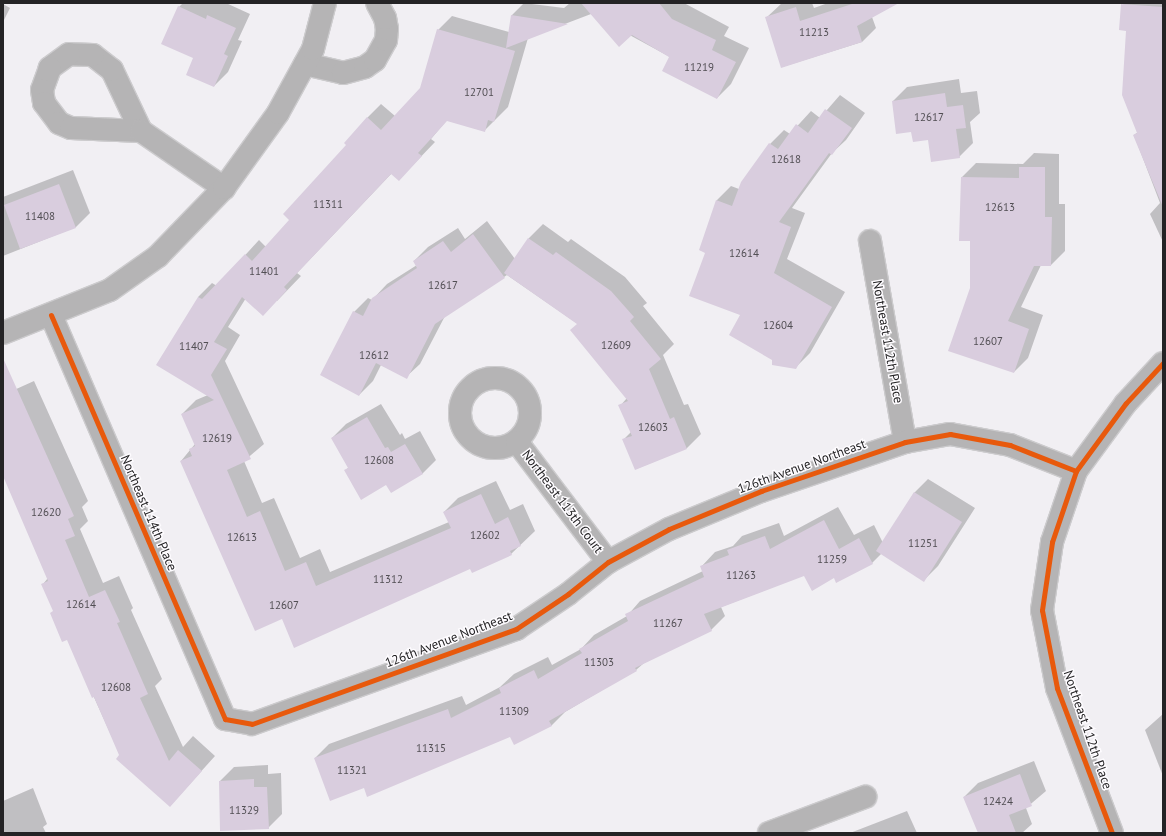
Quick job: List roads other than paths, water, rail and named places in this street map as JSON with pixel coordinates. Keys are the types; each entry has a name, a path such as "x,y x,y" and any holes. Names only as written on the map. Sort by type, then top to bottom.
{"street":[{"path":"3,333 110,290 158,256 224,188 278,113 309,57 325,3"},
{"path":"309,57 343,73 355,71 374,60 386,40 385,18 377,3"},
{"path":"141,131 71,128 59,123 44,103 42,90 50,68 69,54 93,55 112,70 141,131 224,188"},
{"name":"Northeast 112th Place","path":"870,241 905,442"},
{"name":"Northeast 114th Place","path":"51,315 225,719"},
{"path":"1076,471 1126,403 1163,363"},
{"name":"126th Avenue Northeast","path":"225,719 252,724 516,629 568,594 608,562 669,529 761,491 905,442 950,434 1010,445 1076,471"},
{"name":"Northeast 113th Court","path":"517,442 608,562"},
{"name":"Northeast 112th Place","path":"1076,471 1052,542 1042,610 1057,688 1112,833"},
{"path":"769,833 865,797"}]}
